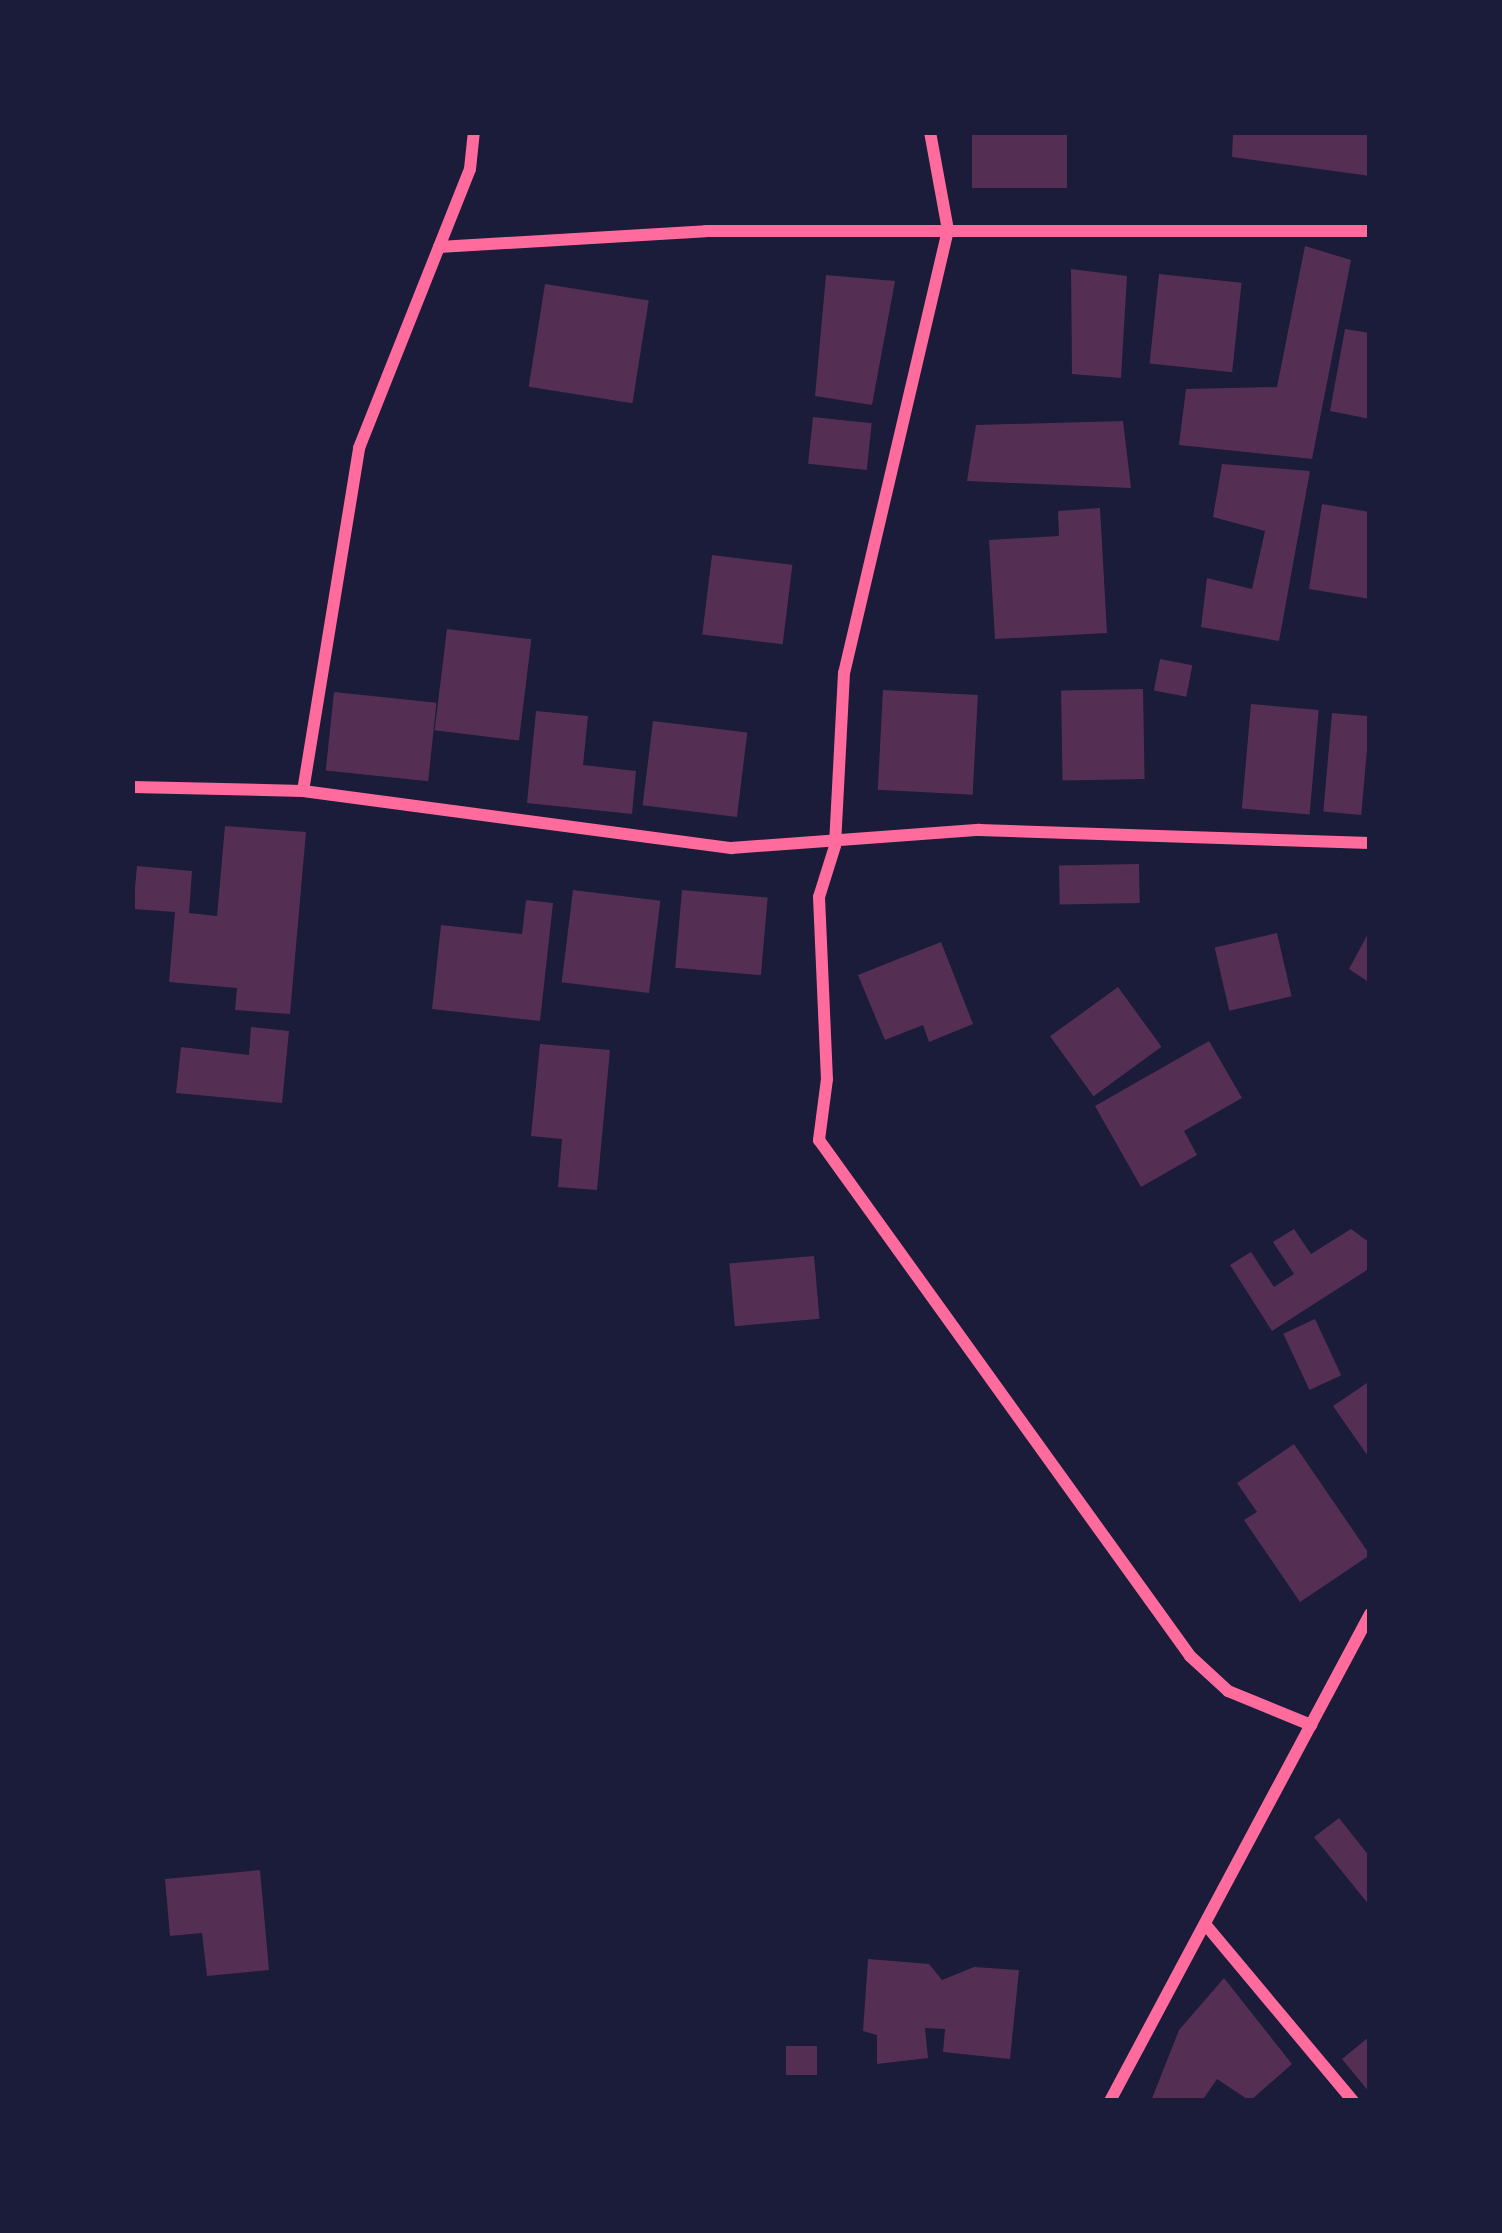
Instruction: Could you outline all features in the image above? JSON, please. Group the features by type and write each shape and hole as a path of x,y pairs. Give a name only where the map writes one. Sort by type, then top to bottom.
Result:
{"street":[{"path":"303,791 359,448 439,247 474,132"},
{"path":"930,132 948,230 851,628 836,846 819,897 819,1140 835,1175 1190,1656 1228,1691 1311,1725"},
{"path":"439,247 948,230 1370,231"},
{"path":"132,787 303,791 731,848 836,846 979,830 1370,843"},
{"path":"1110,2101 1370,1614"},
{"path":"1205,1924 1353,2101"}],"building":[{"path":"972,132 1067,132 1067,188 972,188"},
{"path":"1233,132 1370,132 1370,176 1232,157"},
{"path":"1305,246 1351,260 1312,459 1179,445 1186,389 1277,387"},
{"path":"1071,269 1127,276 1121,378 1072,374"},
{"path":"1159,274 1242,283 1232,372 1150,364"},
{"path":"826,275 895,281 872,405 815,396"},
{"path":"545,284 649,300 632,403 529,387"},
{"path":"1345,329 1370,333 1370,419 1330,411"},
{"path":"813,417 872,423 867,470 808,464"},
{"path":"1123,421 1131,488 967,481 976,425"},
{"path":"1222,464 1310,471 1279,641 1201,627 1207,578 1252,589 1265,531 1213,517"},
{"path":"1322,504 1370,512 1370,599 1309,589"},
{"path":"1100,508 1107,633 995,639 989,540 1059,536 1058,511"},
{"path":"712,555 792,565 783,644 702,634"},
{"path":"447,629 531,639 519,741 435,730"},
{"path":"1160,659 1192,665 1186,697 1154,690"},
{"path":"1143,689 1145,779 1063,780 1061,690"},
{"path":"883,690 978,695 973,795 878,790"},
{"path":"334,692 436,703 428,781 326,771"},
{"path":"1251,704 1319,710 1310,815 1242,809"},
{"path":"536,711 588,716 583,765 636,771 632,814 527,803"},
{"path":"1332,713 1370,716 1361,815 1323,812"},
{"path":"653,721 747,733 737,817 643,805"},
{"path":"225,826 306,832 290,1014 235,1010 237,988 169,982 175,912 133,909 137,866 192,871 189,913 217,916"},
{"path":"1139,864 1140,903 1060,904 1059,865"},
{"path":"573,890 660,901 649,993 562,982"},
{"path":"682,890 768,897 761,975 675,968"},
{"path":"526,900 553,903 540,1021 432,1009 441,925 522,934"},
{"path":"1370,930 1370,983 1349,969"},
{"path":"1277,933 1292,996 1229,1011 1215,947"},
{"path":"941,942 973,1024 929,1042 923,1025 885,1040 858,975"},
{"path":"1118,987 1161,1047 1094,1096 1050,1036"},
{"path":"251,1027 289,1031 282,1103 176,1093 181,1047 249,1055"},
{"path":"1209,1041 1242,1098 1184,1131 1197,1155 1141,1187 1095,1106"},
{"path":"540,1044 610,1050 597,1190 558,1187 562,1139 531,1136"},
{"path":"1294,1229 1311,1254 1351,1229 1370,1243 1370,1268 1272,1331 1230,1265 1251,1252 1274,1287 1294,1274 1273,1242"},
{"path":"814,1256 819,1319 735,1326 729,1263"},
{"path":"1315,1319 1341,1375 1309,1390 1283,1334"},
{"path":"1370,1381 1370,1459 1333,1406"},
{"path":"1294,1444 1370,1555 1300,1602 1244,1520 1257,1512 1237,1483"},
{"path":"1339,1818 1370,1857 1370,1906 1314,1837"},
{"path":"260,1870 269,1970 207,1976 202,1933 170,1936 165,1879"},
{"path":"868,1959 929,1964 942,1980 974,1967 1019,1970 1010,2059 943,2052 945,2029 925,2028 928,2058 877,2064 877,2035 863,2031"},
{"path":"1224,1978 1292,2064 1250,2101 1217,2079 1202,2101 1151,2101 1179,2030"},
{"path":"1370,2036 1370,2093 1342,2059"},
{"path":"786,2046 817,2046 817,2075 786,2075"}]}
